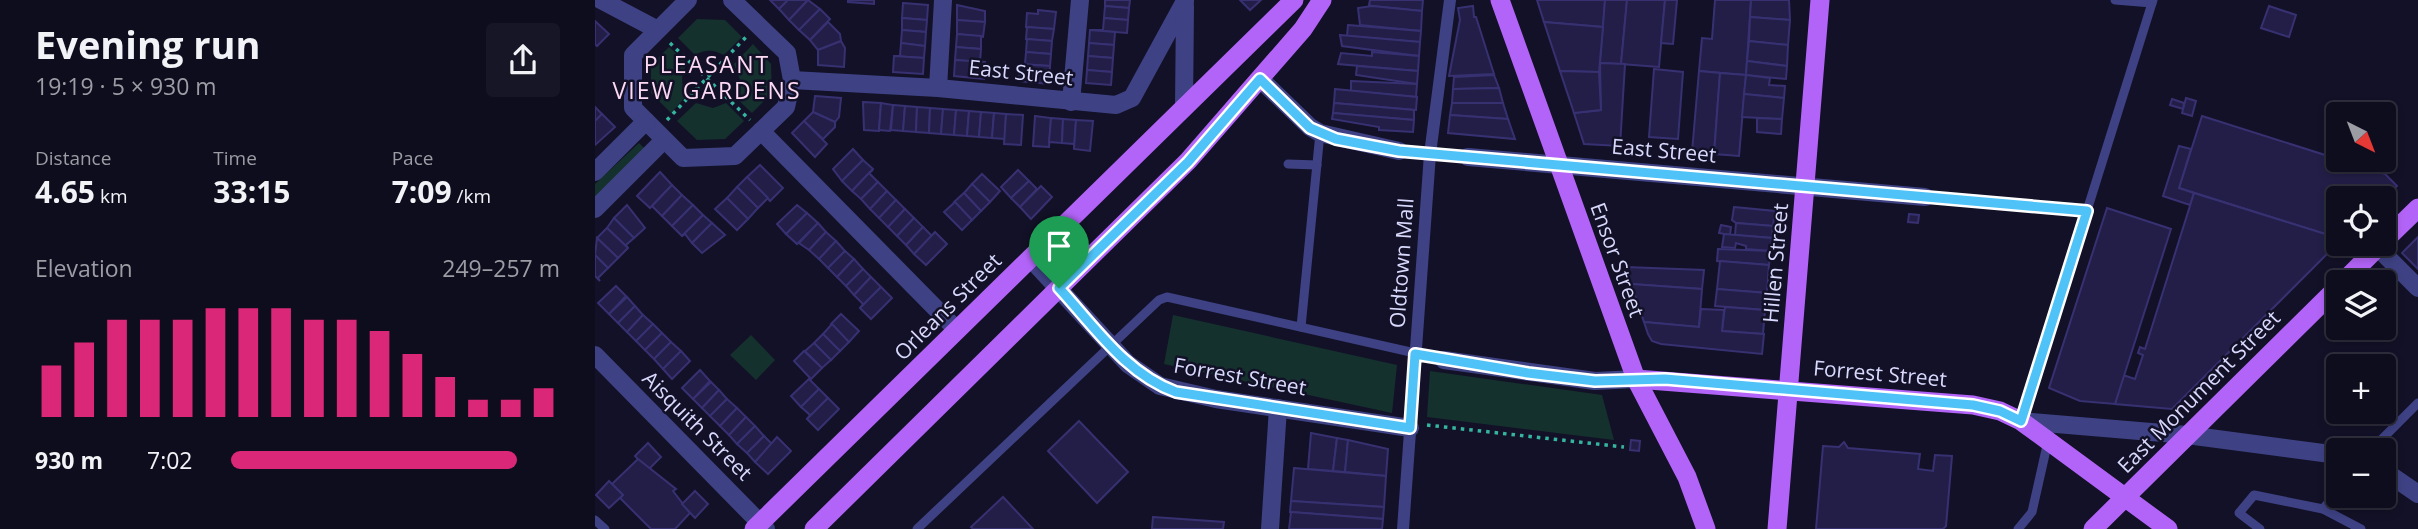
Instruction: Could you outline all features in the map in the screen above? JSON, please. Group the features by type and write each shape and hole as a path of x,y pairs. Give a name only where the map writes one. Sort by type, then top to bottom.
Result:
{"main road":[{"name":"Orleans Street","path":"760,527 1294,0"},
{"path":"814,529 1188,162 1303,29 1322,0"},
{"name":"Ensor Street","path":"1500,0 1636,379 1687,477 1706,529"},
{"name":"Hillen Street","path":"1777,529 1820,0"},
{"path":"2396,229 2418,208"},
{"path":"2355,270 2369,256"},
{"name":"East Monument Street","path":"2093,529 2326,299"},
{"name":"Forrest Street","path":"1636,379 1788,388 1973,405 2000,411 2021,421"},
{"path":"2021,421 2168,529"}],"street":[{"path":"601,0 656,29"},
{"path":"688,0 656,29 633,55 633,108 683,158 735,156 786,107 792,80 787,53 732,0"},
{"path":"938,88 943,0"},
{"path":"1070,102 1080,0"},
{"path":"1184,107 1185,0"},
{"name":"East Street","path":"792,80 938,88 1116,105 1132,99 1185,0"},
{"name":"Oldtown Mall","path":"1403,529 1430,154 1450,0"},
{"name":"East Street","path":"1260,79 1310,128 1320,133 1399,151 1925,197"},
{"path":"595,172 655,131"},
{"path":"595,209 655,131"},
{"path":"761,131 957,330"},
{"path":"2391,256 2418,288"},
{"name":"Forrest Street","path":"1030,258 1128,364 1160,386 1176,392 1278,408 1410,425"},
{"name":"Forrest Street","path":"1415,354 1595,381 1636,379"},
{"name":"Aisquith Street","path":"595,355 760,527"},
{"path":"1269,529 1278,408"},
{"name":"Forrest Street","path":"2021,421 2187,435 2326,453"},
{"path":"2396,479 2418,494"}],"lane":[{"path":"2021,421 2153,1 2115,0"},
{"path":"1301,327 1320,133"},
{"path":"1288,164 1317,165"},
{"name":"East Street","path":"1925,197 2087,211"},
{"path":"917,529 1110,344 1159,300 1167,297 1415,354"},
{"path":"2383,438 2418,403"},
{"path":"2018,529 2032,512 2048,440"},
{"path":"2260,529 2239,513 2254,495 2323,509 2361,529"},
{"path":"2323,509 2326,505"},
{"path":"595,520 605,529"}],"path":[{"path":"655,131 758,25"},
{"path":"656,29 761,131"},
{"path":"1410,425 1624,447"}],"green space":[{"path":"697,19 725,20 742,37 724,55 709,51 695,55 678,38"},
{"path":"753,44 771,64 772,93 752,113 734,96 740,80 734,64"},
{"path":"669,47 687,63 682,79 687,95 671,113 651,93 651,65"},
{"path":"696,103 713,108 726,103 744,121 725,139 697,140 677,121"},
{"path":"639,143 645,149 595,204 595,184"},
{"path":"1173,315 1397,365 1392,413 1164,364"},
{"path":"751,335 775,360 756,380 730,355"},
{"path":"1430,371 1602,395 1614,440 1427,417"}],"building":[{"path":"770,0 788,0 779,9"},
{"path":"788,0 808,0 789,20 779,9"},
{"path":"808,0 820,9 799,30 789,20"},
{"path":"874,0 874,4 848,2"},
{"path":"1105,0 1130,0 1129,8 1105,6"},
{"path":"1240,0 1261,0 1250,10"},
{"path":"1370,0 1423,0 1422,11 1372,6 1369,5"},
{"path":"1537,0 1605,0 1603,27 1544,22"},
{"path":"1605,0 1627,0 1621,64 1600,63"},
{"path":"1627,0 1665,0 1659,67 1621,64"},
{"path":"1665,0 1677,0 1673,44 1661,43"},
{"path":"1715,0 1751,0 1746,75 1699,71 1702,38 1712,39"},
{"path":"1751,0 1789,0 1790,20 1750,17"},
{"path":"903,3 928,5 927,20 902,18"},
{"path":"957,5 985,11 985,22 957,20"},
{"path":"1105,6 1129,8 1128,20 1104,18"},
{"path":"1372,6 1422,11 1421,31 1360,25 1358,8"},
{"path":"1473,6 1474,17 1494,74 1449,76 1460,20 1458,8"},
{"path":"2269,6 2296,15 2289,37 2261,28"},
{"path":"820,9 830,19 810,40 799,30"},
{"path":"1038,10 1056,12 1054,29 1026,27 1027,13 1038,14"},
{"path":"1750,17 1790,20 1788,45 1749,41"},
{"path":"902,18 927,20 926,32 902,30"},
{"path":"1104,18 1128,20 1127,33 1090,30 1103,30"},
{"path":"957,20 985,22 983,37 957,34"},
{"path":"595,21 609,34 597,46 595,44"},
{"path":"828,22 840,34 841,41 818,50 810,40"},
{"path":"1544,22 1603,27 1599,72 1560,71"},
{"path":"1348,25 1421,31 1420,42 1347,36"},
{"path":"1027,27 1054,29 1052,41 1026,39"},
{"path":"902,30 926,32 925,46 901,43"},
{"path":"1090,30 1115,32 1114,45 1089,43"},
{"path":"957,34 981,36 981,49 956,47"},
{"path":"1340,35 1420,42 1419,56 1342,46"},
{"path":"1027,39 1052,41 1051,54 1026,52"},
{"path":"841,41 845,48 844,67 818,65 818,50"},
{"path":"1749,41 1788,45 1787,66 1747,61"},
{"path":"901,43 925,46 924,58 894,56 900,56"},
{"path":"1089,43 1114,45 1113,58 1088,56"},
{"path":"956,47 981,49 980,62 955,60"},
{"path":"1026,52 1051,54 1050,66 1020,64 1025,64"},
{"path":"1372,52 1419,56 1418,71 1338,64 1341,53 1372,56"},
{"path":"894,56 924,58 923,74 893,72"},
{"path":"1088,56 1113,58 1112,72 1087,70"},
{"path":"955,60 985,62 984,79 954,76"},
{"path":"1747,61 1787,66 1786,79 1746,75"},
{"path":"1600,63 1625,64 1620,146 1584,144 1574,113 1601,110"},
{"path":"1020,64 1050,66 1049,84 1019,81"},
{"path":"1357,66 1418,71 1417,84 1356,75"},
{"path":"1654,69 1683,72 1678,139 1649,137"},
{"path":"1087,70 1112,72 1111,85 1086,83"},
{"path":"1560,71 1599,72 1601,110 1574,113"},
{"path":"1699,71 1720,73 1714,154 1692,152"},
{"path":"1720,73 1746,75 1739,156 1714,154"},
{"path":"1494,75 1499,88 1453,89 1454,77"},
{"path":"1746,75 1770,78 1769,85 1785,86 1784,98 1744,94"},
{"path":"1351,81 1417,84 1416,97 1351,91"},
{"path":"1499,88 1503,103 1452,103 1453,89"},
{"path":"1335,89 1417,97 1416,110 1334,103"},
{"path":"1744,94 1784,98 1782,119 1742,117"},
{"path":"815,96 841,98 839,117 835,122 813,112"},
{"path":"2186,98 2196,101 2192,116 2182,113"},
{"path":"2172,99 2184,103 2183,109 2170,105"},
{"path":"863,102 881,103 879,131 864,130"},
{"path":"881,103 893,105 890,131 879,130"},
{"path":"1334,103 1414,110 1414,120 1333,113"},
{"path":"1452,103 1503,103 1508,119 1450,115"},
{"path":"893,105 905,106 903,131 891,130"},
{"path":"905,106 917,107 916,132 903,131"},
{"path":"595,107 602,114 595,121"},
{"path":"917,107 930,108 929,133 916,132"},
{"path":"930,108 943,109 941,134 929,133"},
{"path":"943,109 956,110 954,135 941,134"},
{"path":"956,110 969,111 967,136 954,135"},
{"path":"969,111 981,112 979,137 967,136"},
{"path":"813,112 835,122 835,127 823,139 804,121"},
{"path":"981,112 994,113 992,138 979,137"},
{"path":"994,113 1006,114 1005,139 992,138"},
{"path":"1333,113 1414,120 1413,132 1379,130 1379,127 1332,119"},
{"path":"602,114 615,127 595,145 595,121"},
{"path":"1006,114 1023,115 1021,145 1004,144"},
{"path":"1450,115 1508,119 1515,139 1448,133"},
{"path":"1035,116 1051,118 1049,147 1033,146"},
{"path":"2202,116 2326,155 2326,172 2379,172 2385,174 2397,186 2326,186 2326,234 2179,188"},
{"path":"1051,118 1063,119 1062,143 1049,142"},
{"path":"1757,118 1782,119 1781,134 1757,132"},
{"path":"1063,119 1076,120 1074,149 1074,144 1062,143"},
{"path":"1076,120 1093,121 1090,151 1074,149"},
{"path":"804,121 827,144 815,157 792,133"},
{"path":"2179,146 2191,149 2179,188 2194,193 2190,205 2163,196"},
{"path":"853,149 863,160 842,181 833,169"},
{"path":"863,160 873,169 852,191 842,181"},
{"path":"760,165 783,188 770,201 747,177"},
{"path":"1018,170 1029,181 1011,198 1001,187"},
{"path":"660,172 672,185 650,208 637,196"},
{"path":"869,173 878,182 861,199 852,191"},
{"path":"982,174 1000,191 990,202 972,184"},
{"path":"747,177 768,198 758,208 737,187"},
{"path":"1029,181 1037,189 1020,207 1011,198"},
{"path":"878,182 887,191 870,209 861,199"},
{"path":"972,184 990,202 981,211 964,193"},
{"path":"672,185 682,195 662,216 652,206"},
{"path":"1041,186 1052,197 1031,219 1020,207"},
{"path":"737,187 758,208 748,219 727,198"},
{"path":"887,191 896,200 879,218 870,209"},
{"path":"964,193 981,211 972,220 954,202"},
{"path":"2194,193 2326,234 2326,255 2172,409 2115,404 2123,375 2135,379 2143,355 2138,353 2140,347 2145,349"},
{"path":"682,195 693,205 672,226 662,216"},
{"path":"727,198 748,219 737,230 715,209"},
{"path":"896,200 905,209 888,227 879,218"},
{"path":"955,202 972,220 962,230 944,212"},
{"path":"627,205 645,228 634,238 614,218"},
{"path":"693,205 703,215 682,236 672,226"},
{"path":"797,205 807,213 786,234 777,224"},
{"path":"1734,207 1775,211 1773,226 1736,223 1732,220"},
{"path":"2107,208 2171,229 2115,404 2080,401 2049,388"},
{"path":"905,209 914,218 897,236 888,227"},
{"path":"807,213 818,223 797,244 786,234"},
{"path":"1909,214 1919,215 1918,223 1908,222"},
{"path":"703,215 712,223 692,243 685,234 682,236"},
{"path":"614,218 634,238 626,245 628,248 607,228"},
{"path":"914,218 923,227 906,245 897,236"},
{"path":"712,223 725,235 702,253 692,243"},
{"path":"818,223 826,232 809,250 799,243"},
{"path":"1736,223 1773,226 1772,238 1735,235"},
{"path":"1721,225 1731,227 1730,235 1719,233"},
{"path":"923,227 932,236 914,254 906,245"},
{"path":"607,228 628,248 618,258 597,238"},
{"path":"826,232 836,241 819,259 809,250"},
{"path":"935,232 947,244 926,265 914,254"},
{"path":"1724,234 1772,238 1771,251 1746,249 1746,246 1736,243 1735,248 1722,247"},
{"path":"2418,237 2418,269 2402,253"},
{"path":"597,238 618,258 608,268 595,255"},
{"path":"836,241 845,251 828,268 819,259"},
{"path":"1718,249 1771,251 1769,265 1717,261"},
{"path":"845,251 854,259 837,277 828,268"},
{"path":"595,255 608,268 598,278 600,281 595,276"},
{"path":"854,259 863,269 846,286 837,277"},
{"path":"1720,261 1769,265 1767,293 1717,289"},
{"path":"1625,267 1704,270 1702,289 1631,284"},
{"path":"863,269 871,277 854,295 846,286"},
{"path":"871,277 881,287 860,308 863,304 854,295"},
{"path":"1631,284 1702,289 1699,327 1644,322"},
{"path":"616,286 626,296 609,314 598,303"},
{"path":"881,287 892,298 871,319 860,308"},
{"path":"1717,289 1767,293 1765,310 1715,306"},
{"path":"627,297 635,306 618,323 609,314"},
{"path":"635,306 643,315 627,332 618,323"},
{"path":"1725,307 1765,310 1763,334 1722,331"},
{"path":"1701,309 1724,310 1722,331 1764,334 1762,354 1661,344 1652,341 1648,334 1644,322 1699,327"},
{"path":"841,314 859,331 849,342 831,324"},
{"path":"643,315 653,324 636,341 627,332"},
{"path":"653,324 662,333 645,350 636,341"},
{"path":"832,324 849,342 840,351 823,334"},
{"path":"662,333 671,342 654,359 645,350"},
{"path":"823,334 840,351 831,360 814,343"},
{"path":"671,342 681,351 663,369 654,359"},
{"path":"814,343 831,360 822,368 805,351"},
{"path":"681,351 690,361 672,379 663,369"},
{"path":"804,351 822,368 811,379 794,361"},
{"path":"700,370 710,381 693,399 682,388"},
{"path":"809,379 819,389 801,407 791,396"},
{"path":"711,382 719,390 702,408 693,399"},
{"path":"819,389 828,398 807,419 810,415 801,407"},
{"path":"719,390 727,399 710,416 702,408"},
{"path":"828,398 839,409 818,430 807,419"},
{"path":"727,399 737,408 720,426 710,416"},
{"path":"737,408 746,417 729,435 720,426"},
{"path":"746,417 755,426 737,444 729,435"},
{"path":"1079,421 1128,472 1097,503 1048,451"},
{"path":"755,426 764,436 747,453 737,444"},
{"path":"1311,433 1337,438 1333,471 1308,469"},
{"path":"764,436 772,444 755,462 747,453"},
{"path":"777,437 791,451 768,474 755,462"},
{"path":"1337,438 1348,440 1345,472 1333,471"},
{"path":"1348,440 1388,449 1386,476 1345,472"},
{"path":"1631,440 1640,441 1639,451 1630,450"},
{"path":"1844,442 1848,448 1920,454 1918,469 1933,471 1935,455 1952,456 1946,526 1943,529 1816,529 1823,446 1839,447"},
{"path":"648,443 661,457 648,470 635,456"},
{"path":"638,459 676,489 673,491 690,513 675,529 651,529 620,498 623,495 612,484"},
{"path":"1294,468 1386,476 1384,507 1291,501"},
{"path":"609,481 623,495 609,508 596,495"},
{"path":"695,491 708,504 695,518 682,504"},
{"path":"1003,497 1033,529 971,527"},
{"path":"1291,501 1384,507 1383,519 1290,512"},
{"path":"1291,512 1383,519 1382,529 1289,529"},
{"path":"1153,517 1224,522 1223,529 1152,529"}],"district":[{"name":"PLEASANT VIEW GARDENS","path":"707,78"}],"route":[{"path":"1260,79 1310,128 1336,139 1399,151 2087,211 2021,421 2000,411 1973,405 1665,379 1595,381 1415,354 1410,428 1216,399 1176,392 1160,386 1128,364 1059,288 1188,162 1260,79"}]}
